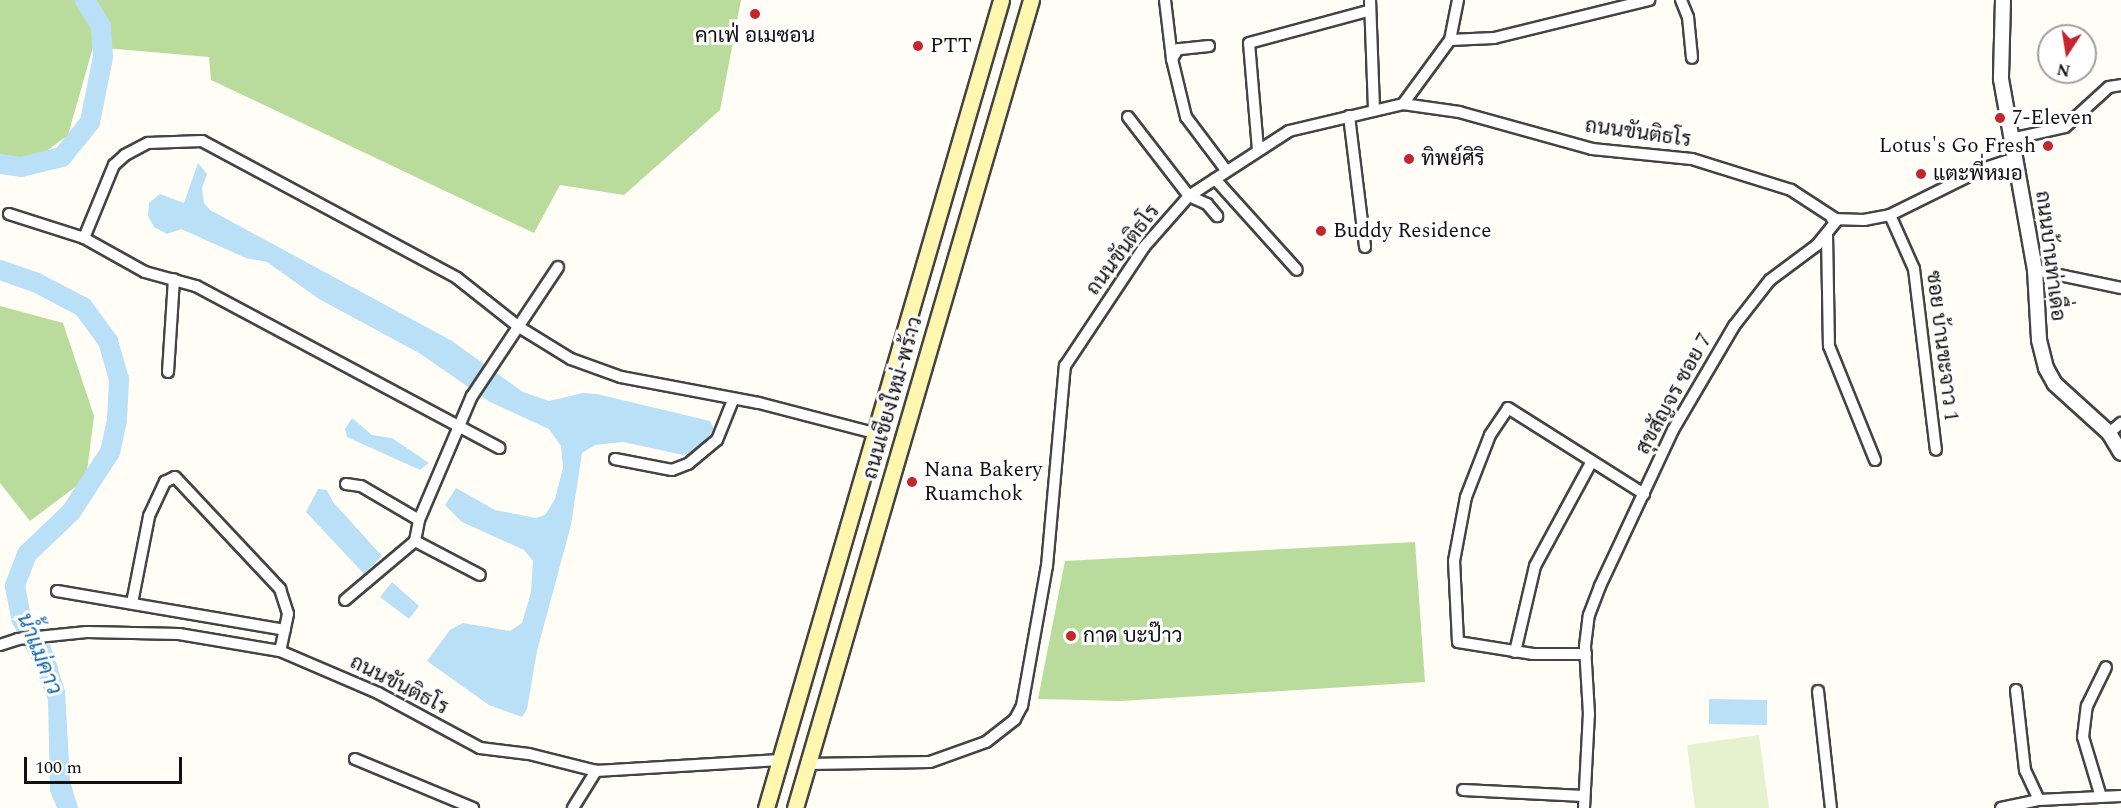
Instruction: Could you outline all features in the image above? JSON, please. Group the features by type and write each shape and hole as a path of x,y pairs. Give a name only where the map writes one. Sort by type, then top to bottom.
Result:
{"main road":[{"name":"ถนนเชียงใหม่-พร้าว","path":"766,808 1000,0"},
{"name":"ถนนเชียงใหม่-พร้าว","path":"795,808 1031,0"},
{"path":"780,760 808,764"}],"street":[{"path":"1165,0 1172,59 1186,117 1226,170"},
{"path":"1403,104 1450,40 1458,0"},
{"path":"1450,40 1494,38 1649,0"},
{"path":"1681,0 1688,17 1692,58"},
{"name":"ถนนบ้านท่าเดื่อ","path":"2003,0 2001,79 2035,270 2039,340 2046,368 2055,384 2109,433 2121,453"},
{"path":"1258,150 1249,43 1369,5 1374,110"},
{"path":"1172,59 1178,49 1209,46"},
{"path":"2011,139 2065,127 2109,87 2121,85"},
{"name":"ถนนขันติธโร","path":"808,764 930,762 986,742 1015,719 1022,706 1047,566 1065,366 1144,247 1189,196 1289,131 1403,104 1506,122 1592,149 1692,159 1800,195 1838,220"},
{"path":"1349,116 1365,247"},
{"path":"1128,117 1189,196 1207,204 1217,216"},
{"path":"84,238 114,165 125,155 148,142 202,141 457,278 519,327 571,359 621,377 733,400 874,434"},
{"path":"1838,220 1890,215 2015,158"},
{"path":"1215,179 1298,270"},
{"path":"9,214 84,238 145,272 174,279 337,359 499,448"},
{"name":"ซอย บ้านขะจาว 1","path":"1890,215 1914,269 1936,450"},
{"name":"สุขสัญจร ซอย 7","path":"1584,802 1589,714 1586,654 1589,615 1596,595 1673,430 1734,326 1770,280 1827,234 1838,220"},
{"path":"1827,234 1829,346 1875,460"},
{"path":"345,600 415,541 419,520 438,483 456,426 492,363 519,327 558,267"},
{"path":"2035,270 2121,288"},
{"path":"168,372 174,279"},
{"path":"615,459 672,470 688,464 717,440 733,400"},
{"path":"1586,654 1515,652 1458,642 1454,561 1466,497 1490,435 1508,408 1644,494"},
{"path":"2109,433 2121,423"},
{"path":"1515,652 1535,566 1592,461"},
{"path":"132,603 149,516 165,482 175,477 280,589 288,614 280,651"},
{"path":"346,484 361,486 419,520"},
{"path":"415,541 480,575"},
{"path":"57,591 285,630"},
{"name":"ถนนขันติธโร","path":"0,645 18,639 49,636 180,634 280,651 378,693 480,748 529,754 596,771 780,760"},
{"path":"2101,797 2083,737 2087,706 2106,667"},
{"path":"2016,690 2025,770 2038,800"},
{"path":"1818,691 1831,808"},
{"path":"355,759 473,808"},
{"path":"573,808 596,771"},
{"path":"1463,790 1584,802"},
{"path":"2001,808 2038,800 2121,795"}],"green space":[{"path":"0,0 741,0 720,110 624,195 560,185 534,233 211,80 209,57 93,47 68,135 36,159 0,158"},
{"path":"0,306 63,323 94,416 86,479 30,521 0,483"},
{"path":"1415,542 1425,682 1121,701 1038,699 1065,561"},
{"path":"1759,735 1769,808 1695,808 1687,745"}],"water":[{"path":"198,163 207,174 202,188 204,203 210,210 452,341 523,392 549,401 583,393 597,394 710,421 714,429 697,451 683,455 623,442 595,445 582,453 571,525 537,651 527,709 522,717 489,705 427,661 450,630 463,623 510,631 522,623 531,592 533,561 524,550 462,522 445,505 456,488 495,510 536,518 545,515 555,499 563,468 561,446 549,429 490,402 419,353 319,299 267,262 246,258 181,229 167,234 154,227 148,216 149,203 160,194 184,203"},
{"path":"352,418 372,435 392,438 429,463 420,470 347,437 345,429"},
{"path":"318,489 327,490 333,502 382,556 364,574 306,512"},
{"path":"392,582 419,606 409,619 380,597"},
{"path":"50,644 65,691 70,781 78,808 57,808 50,791 48,700 28,649"},
{"path":"1709,699 1767,700 1767,725 1709,724"}],"waterway":[{"name":"น้ำแม่คาว","path":"0,164 21,167 62,157 90,122 103,57 101,26 85,0"},
{"name":"น้ำแม่คาว","path":"0,270 37,283 83,307 108,341 119,379 117,420 110,452 71,512 27,554 15,586 21,618 48,669"}],"place":[{"name":"คาเฟ่ อเมซอน","path":"755,14"},
{"name":"PTT","path":"918,46"},
{"name":"7-Eleven","path":"2000,118"},
{"name":"Lotus's Go Fresh","path":"2048,146"},
{"name":"ทิพย์ศิริ","path":"1409,159"},
{"name":"แตะพี่หมอ","path":"1921,174"},
{"name":"Buddy Residence","path":"1321,231"},
{"name":"Nana Bakery Ruamchok","path":"912,482"},
{"name":"กาด บะป๊าว","path":"1071,636"}]}
